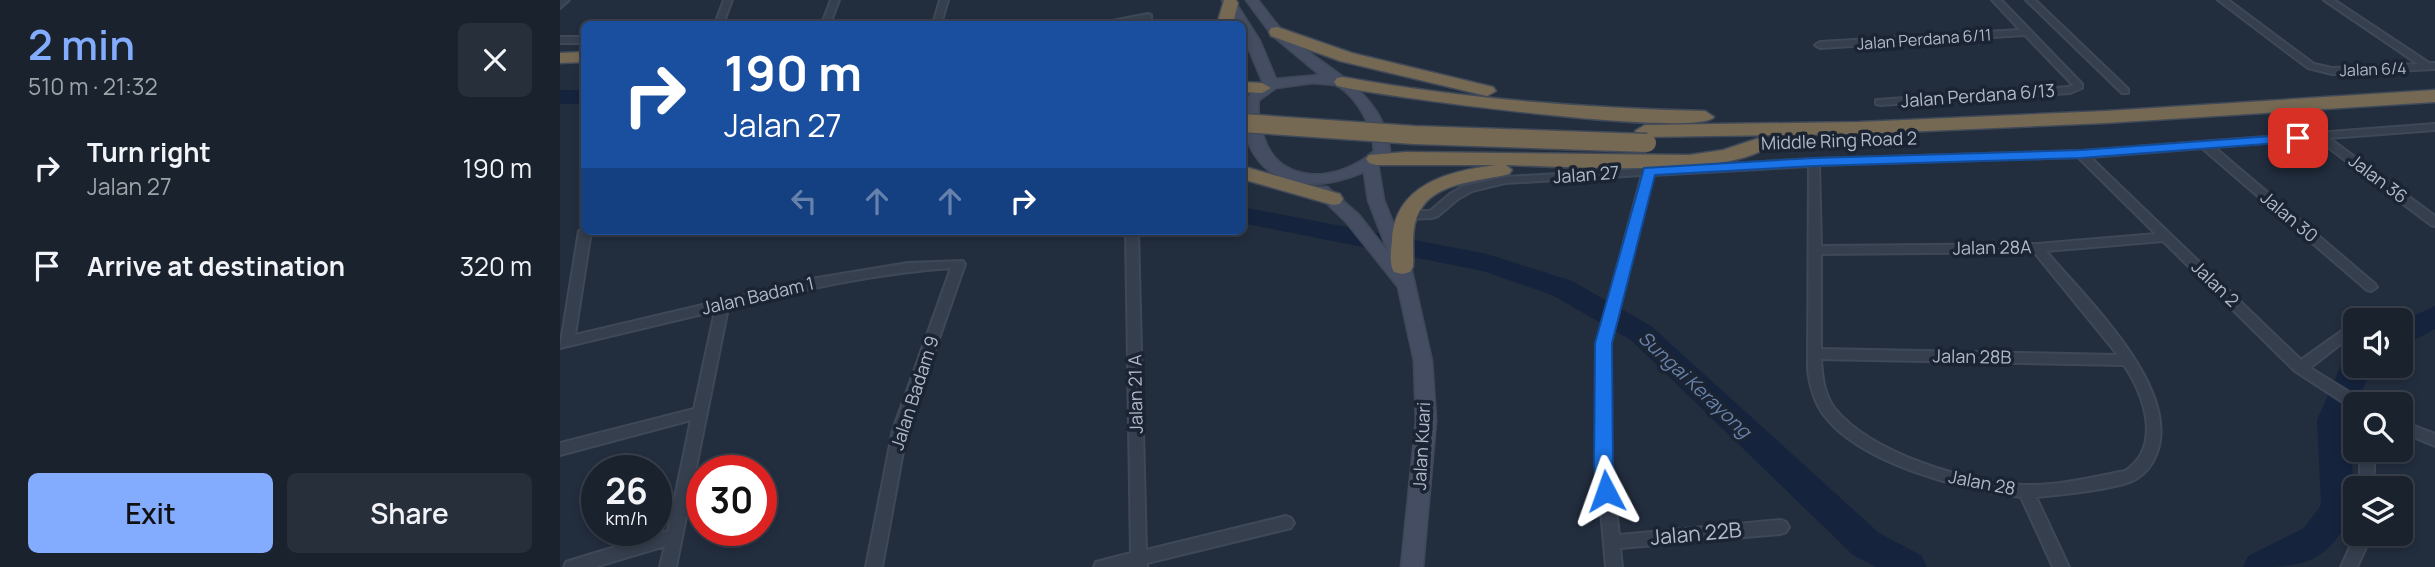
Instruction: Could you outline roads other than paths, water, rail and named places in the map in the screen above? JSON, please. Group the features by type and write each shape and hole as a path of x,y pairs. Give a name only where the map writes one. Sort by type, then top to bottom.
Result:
{"highway":[{"path":"1226,21 1229,2"},
{"path":"1276,32 1346,57 1586,111"},
{"path":"560,47 581,47"},
{"path":"560,58 581,57"},
{"path":"560,67 581,67"},
{"path":"1339,81 1452,100 1586,111 1767,118 1859,128"},
{"path":"1246,87 1266,87"},
{"name":"Middle Ring Road 2","path":"1246,123 1414,135 1646,137 2106,117 2435,96"},
{"name":"Middle Ring Road 2","path":"1246,111 1412,124 1759,144 2164,125 2435,108"},
{"path":"1374,161 1415,157 1528,161 1714,159 1746,151 1759,144"},
{"path":"1246,157 1270,164"},
{"path":"1403,276 1399,226 1418,199 1433,188 1456,179 1506,169 1528,161"},
{"path":"1246,173 1333,199"}],"street":[{"path":"560,5 565,0"},
{"path":"720,21 729,0"},
{"path":"827,21 835,0"},
{"path":"938,21 944,0"},
{"path":"1252,0 1276,32 1339,81 1359,99 1379,134 1382,152 1374,161 1342,176 1325,179 1305,177 1280,170 1270,164 1259,147 1248,116 1250,102 1266,87 1294,80 1339,81"},
{"path":"1996,0 2029,32"},
{"path":"2029,0 2125,91"},
{"name":"Jalan 6/4","path":"2222,0 2311,66 2332,71 2431,66"},
{"path":"2328,0 2431,66"},
{"path":"1229,2 1242,21"},
{"path":"1127,21 1148,17"},
{"path":"1246,27 1264,58 1266,87"},
{"name":"Jalan Perdana 6/11","path":"1820,46 2029,32"},
{"name":"Jalan Perdana 6/13","path":"1880,102 2077,88 2078,83 2029,32"},
{"path":"560,40 581,40"},
{"name":"Jalan 27","path":"1399,226 1435,215 1455,195 1484,184 1814,162 2081,154 2435,127"},
{"name":"Jalan 36","path":"2321,136 2435,222"},
{"name":"Jalan 30","path":"2206,146 2371,287"},
{"name":"Jalan 2","path":"2081,154 2300,368 2343,395"},
{"path":"1374,161 1376,200 1399,226"},
{"name":"Jalan 28","path":"1814,162 1815,354 1818,391 1837,422 1916,468 1998,488 2026,491 2129,476 2140,471 2147,463 2153,449 2151,414 2144,386 2128,360 2037,248"},
{"path":"1614,567 1604,466 1604,343 1649,171"},
{"name":"Jalan Kuari","path":"1305,177 1353,219 1376,251 1403,276 1423,360 1426,421 1412,567"},
{"path":"1376,200 1399,226"},
{"path":"564,342 584,235"},
{"name":"Jalan 21 A","path":"1132,235 1139,562"},
{"name":"Jalan 28A","path":"1816,250 2037,248 2166,237"},
{"name":"Jalan Badam 1","path":"564,342 817,282 908,267 959,264"},
{"name":"Jalan Badam 9","path":"874,567 900,429 959,264"},
{"path":"668,567 722,305"},
{"path":"2300,368 2343,335"},
{"name":"Jalan 28B","path":"1815,354 2128,360"},
{"path":"560,449 701,412"},
{"path":"2413,431 2435,440"},
{"path":"2026,491 2059,562"},
{"path":"1102,567 1139,562 1286,523"},
{"name":"Jalan 22B","path":"1611,542 1781,527"},
{"path":"572,567 674,536"},
{"path":"2349,567 2359,546"}],"waterway":[{"name":"Sungai Kerayong","path":"560,97 581,97"},
{"name":"Sungai Kerayong","path":"1246,216 1487,263 1562,288 1641,333 1866,544 1909,567"},
{"name":"Sungai Kerayong","path":"2413,329 2435,316"},
{"name":"Sungai Kerayong","path":"2261,567 2317,539 2338,508 2333,420 2350,378"}]}
